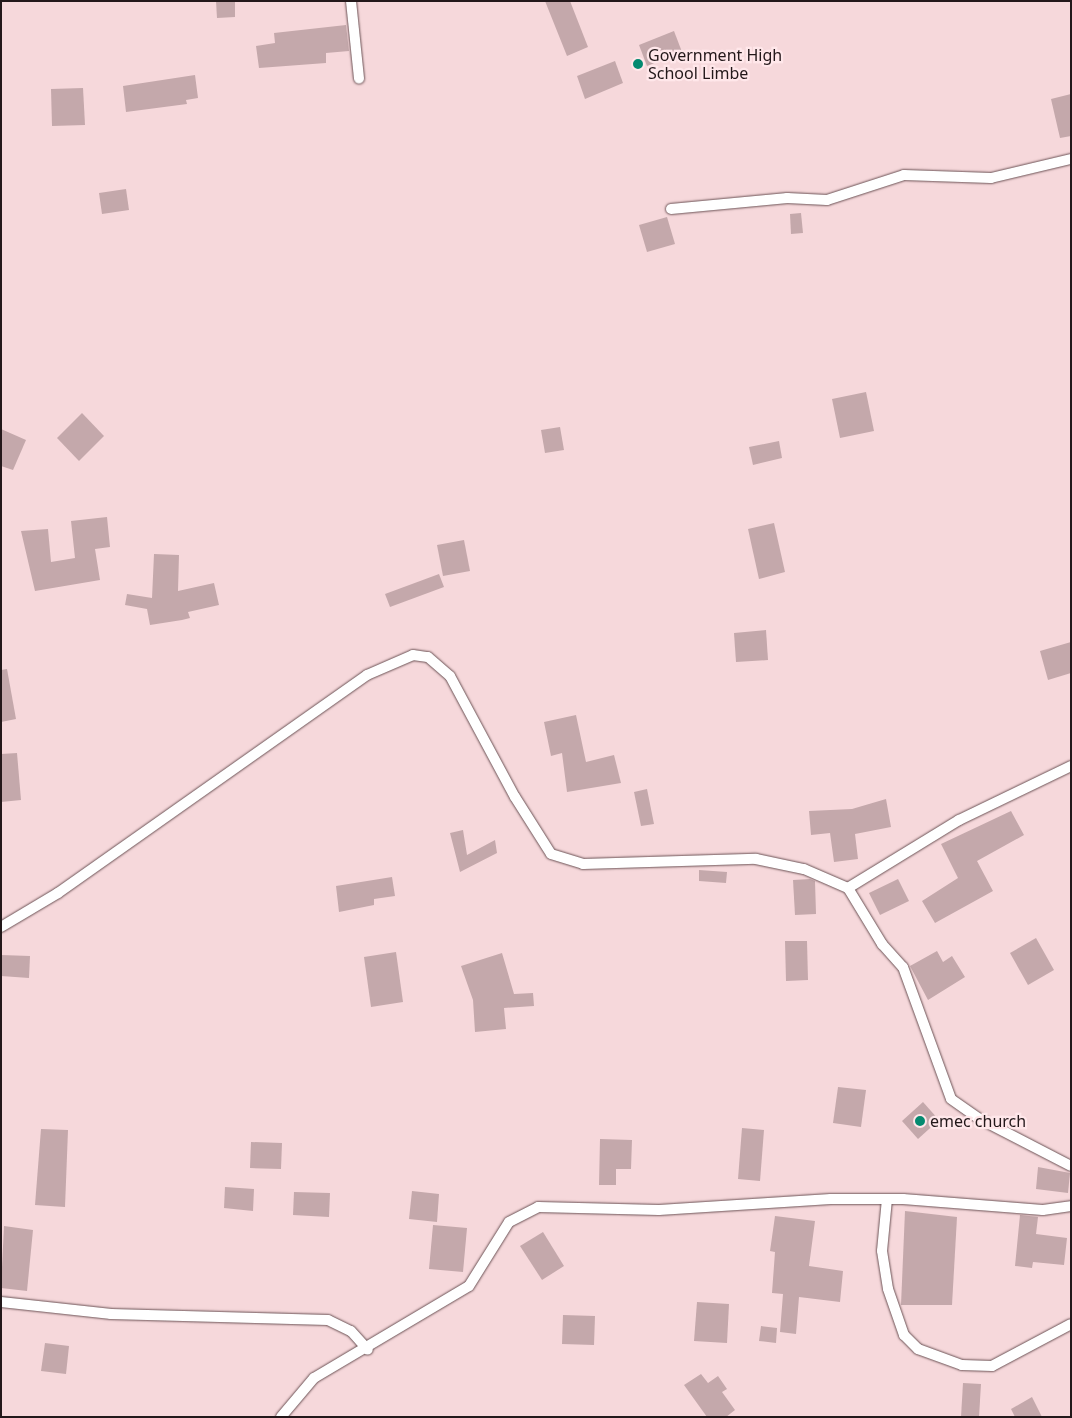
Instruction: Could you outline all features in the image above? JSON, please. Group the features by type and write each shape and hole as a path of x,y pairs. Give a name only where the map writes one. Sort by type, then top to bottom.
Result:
{"street":[{"path":"351,1 358,79"},
{"path":"671,209 787,198 827,200 904,175 991,178 1071,159"},
{"path":"1,926 58,892 367,675 413,655 438,662 450,676 515,797 552,854 583,864 756,859 804,869 848,888 882,944 903,967 951,1099 980,1119 1071,1166"},
{"path":"848,888 959,820 1071,766"},
{"path":"887,1199 882,1251 888,1289 904,1334 918,1349 962,1365 992,1366 1071,1324"},
{"path":"281,1417 314,1378 368,1350 469,1286 509,1222 538,1207 659,1210 887,1199 1044,1210 1071,1206"},
{"path":"1,1302 112,1314 328,1320 351,1331 368,1350"}],"building":[{"path":"216,1 235,1 235,17 217,18"},
{"path":"545,1 570,1 588,47 567,56"},
{"path":"346,25 349,51 326,53 326,63 259,68 256,46 275,43 274,33"},
{"path":"674,31 682,52 647,66 639,45"},
{"path":"615,61 623,83 585,99 577,76"},
{"path":"195,75 198,98 186,100 187,104 126,112 123,86"},
{"path":"83,88 85,125 52,126 51,89"},
{"path":"1071,94 1071,136 1060,138 1051,99"},
{"path":"126,189 129,210 102,214 99,193"},
{"path":"801,213 803,233 791,234 790,214"},
{"path":"667,217 675,244 647,252 639,225"},
{"path":"866,392 874,431 840,438 832,399"},
{"path":"82,413 104,436 79,461 57,438"},
{"path":"560,427 564,450 545,453 541,430"},
{"path":"1,429 26,440 13,470 1,466"},
{"path":"779,441 782,458 753,465 749,447"},
{"path":"107,517 110,547 95,549 100,580 35,591 21,531 48,529 51,562 75,558 71,521"},
{"path":"774,523 785,572 759,579 748,529"},
{"path":"464,540 470,571 443,576 437,545"},
{"path":"154,554 179,555 178,591 214,583 219,605 188,612 190,618 150,625 147,609 125,605 127,594 152,598"},
{"path":"439,574 444,587 390,607 385,594"},
{"path":"766,630 768,660 736,662 734,633"},
{"path":"1071,642 1071,673 1048,680 1040,651"},
{"path":"7,669 16,719 1,722 1,670"},
{"path":"576,715 586,762 614,755 621,783 567,792 562,753 551,756 544,722"},
{"path":"17,753 21,800 1,802 1,754"},
{"path":"647,789 654,824 641,826 634,792"},
{"path":"886,799 891,827 855,834 858,859 834,862 830,833 811,835 809,811 852,809"},
{"path":"1011,811 1024,835 977,861 993,891 935,923 922,901 958,878 941,844"},
{"path":"463,830 467,855 495,840 497,853 460,872 450,833"},
{"path":"699,870 727,872 726,883 699,881"},
{"path":"392,877 395,896 374,899 374,905 339,912 336,886"},
{"path":"810,879 815,881 816,914 795,915 793,880"},
{"path":"898,879 909,901 880,915 869,893"},
{"path":"1036,938 1054,970 1028,985 1010,953"},
{"path":"785,941 807,941 808,980 786,981"},
{"path":"937,951 943,962 952,956 965,977 928,1000 910,966"},
{"path":"396,952 403,1002 371,1007 364,957"},
{"path":"502,953 514,994 533,993 534,1006 504,1008 506,1029 475,1032 473,1000 461,966"},
{"path":"1,955 30,956 29,978 1,976"},
{"path":"838,1087 866,1090 861,1127 833,1123"},
{"name":"emec church","path":"923,1102 939,1120 918,1139 902,1121"},
{"path":"742,1128 764,1130 760,1181 738,1179"},
{"path":"41,1129 68,1130 65,1207 35,1205"},
{"path":"600,1139 632,1140 631,1169 616,1169 616,1185 599,1185"},
{"path":"251,1142 282,1143 281,1169 250,1168"},
{"path":"1038,1167 1070,1173 1068,1193 1036,1189"},
{"path":"225,1187 254,1189 253,1211 224,1208"},
{"path":"412,1191 439,1194 437,1222 409,1219"},
{"path":"294,1192 330,1193 329,1217 293,1215"},
{"path":"905,1211 957,1217 952,1305 901,1305"},
{"path":"1020,1215 1038,1217 1036,1234 1067,1238 1064,1265 1033,1262 1032,1268 1015,1266"},
{"path":"775,1216 815,1221 809,1266 843,1271 840,1302 799,1297 796,1334 780,1332 783,1294 772,1293 775,1252 770,1251"},
{"path":"433,1225 467,1228 463,1272 429,1269"},
{"path":"4,1226 33,1230 27,1291 1,1288"},
{"path":"543,1232 564,1266 542,1280 520,1246"},
{"path":"697,1302 729,1304 727,1343 694,1341"},
{"path":"563,1315 595,1316 594,1345 562,1344"},
{"path":"761,1326 777,1328 776,1343 759,1341"},
{"path":"45,1343 69,1346 66,1374 41,1371"},
{"path":"701,1374 708,1383 718,1376 727,1389 722,1392 735,1410 726,1417 707,1417 684,1385"},
{"path":"963,1383 981,1384 979,1417 961,1417"},
{"path":"1032,1397 1042,1417 1015,1417 1011,1409"}],"place":[{"name":"Government High School Limbe","path":"638,64"},
{"name":"emec church","path":"920,1121"}]}
